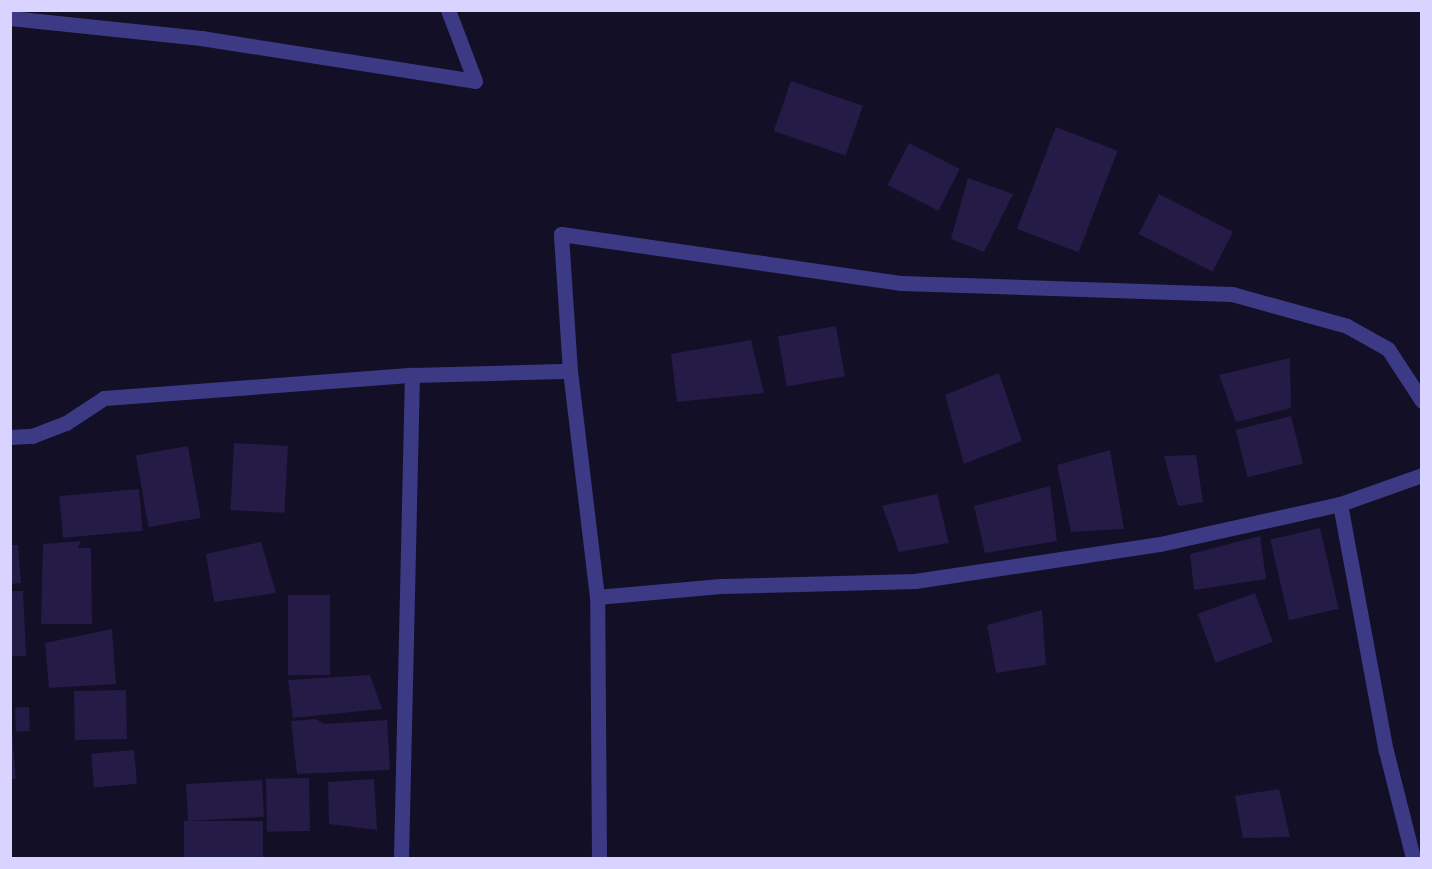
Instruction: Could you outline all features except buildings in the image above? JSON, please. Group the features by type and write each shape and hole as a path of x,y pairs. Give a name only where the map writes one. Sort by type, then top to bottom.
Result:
{"street":[{"path":"10,18 201,38 475,81 448,10"},
{"path":"599,858 597,597 570,371 561,234 901,283 1232,294 1347,326 1388,349 1422,401"},
{"path":"10,437 32,436 66,423 104,398 412,375 570,371"},
{"path":"401,858 412,375"},
{"path":"597,597 721,586 915,581 1160,544 1340,504 1422,475"},
{"path":"1340,504 1386,751 1413,858"}]}
